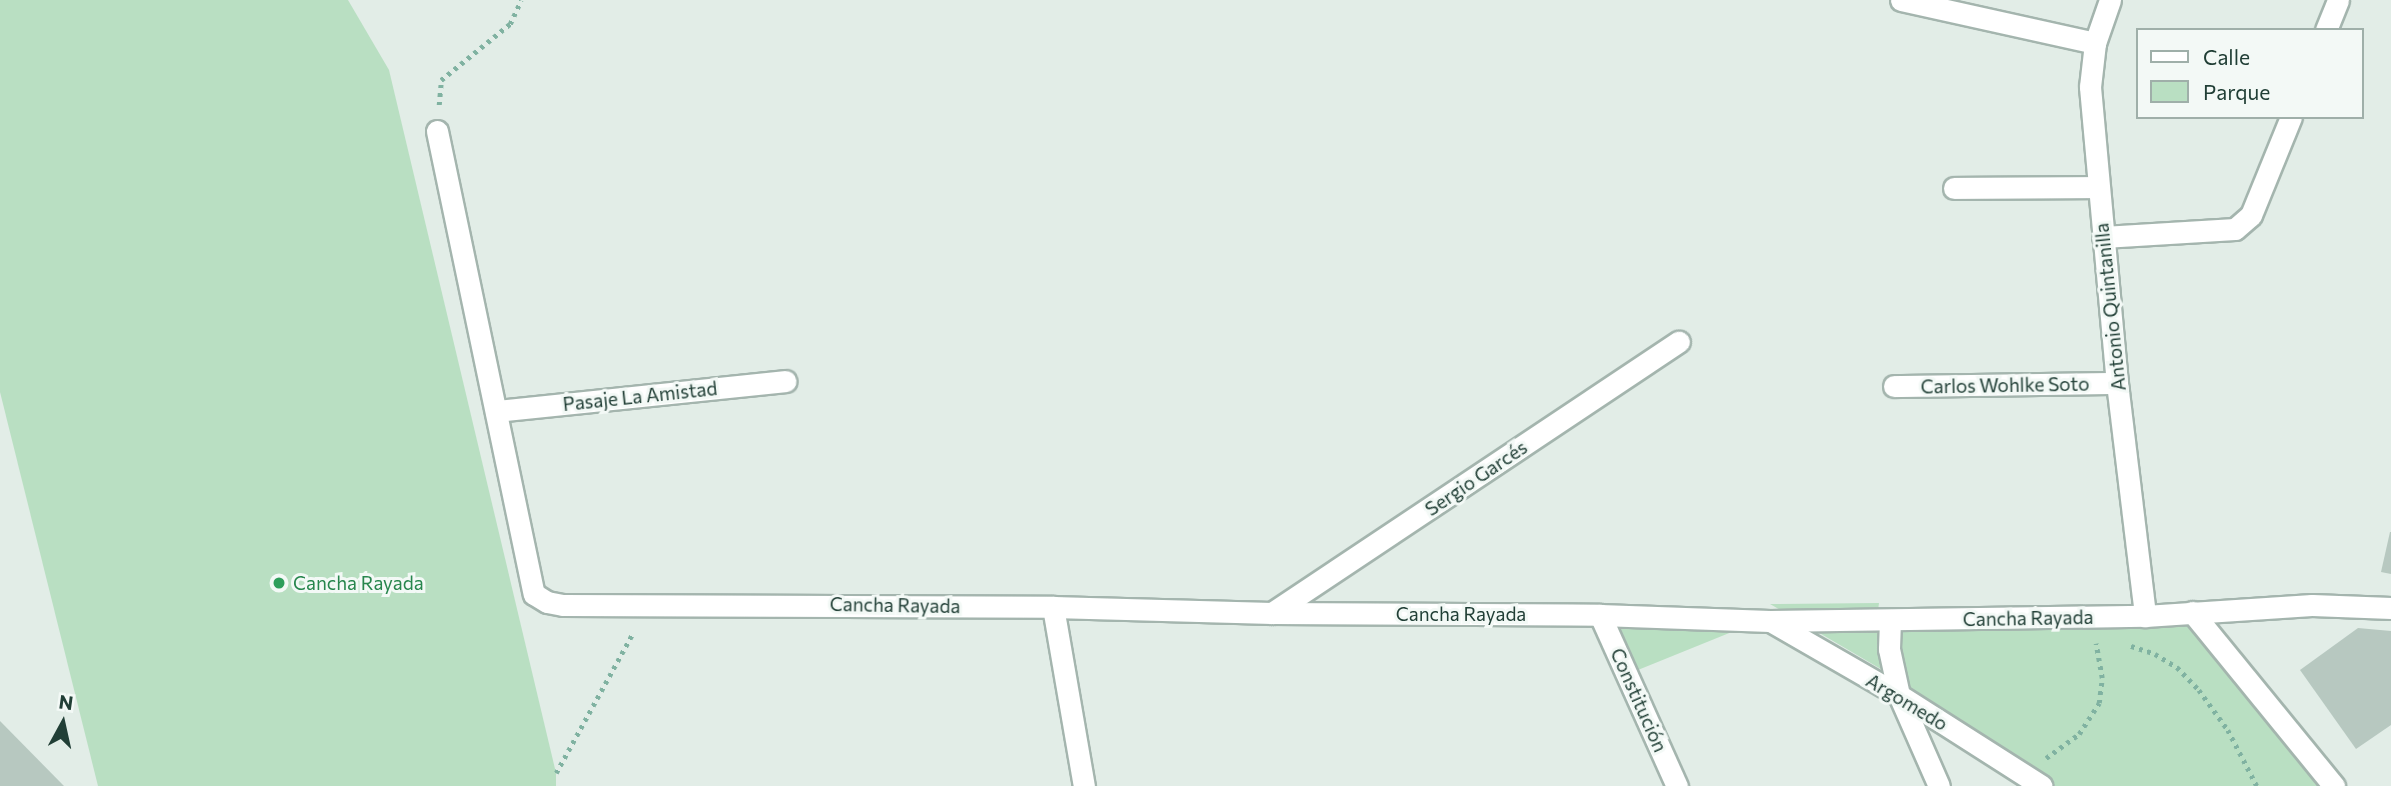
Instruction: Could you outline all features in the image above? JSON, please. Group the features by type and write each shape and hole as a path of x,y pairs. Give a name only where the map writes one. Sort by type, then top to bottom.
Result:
{"street":[{"path":"1901,0 2095,43"},
{"name":"Antonio Quintanilla","path":"2110,0 2095,43 2090,88 2117,383 2145,616"},
{"path":"2327,28 2338,0"},
{"path":"2103,237 2235,229 2251,215 2290,119"},
{"path":"438,131 496,411"},
{"path":"1954,188 2097,187"},
{"name":"Sergio Garcés","path":"1272,613 1679,342"},
{"name":"Pasaje La Amistad","path":"496,411 785,381"},
{"name":"Carlos Wohlke Soto","path":"1894,386 2117,383"},
{"name":"Cancha Rayada","path":"496,411 534,594 547,602 563,605 650,603 1053,607 1272,613 1601,615 1770,621 2145,616 2312,606 2391,608"},
{"path":"1053,607 1084,786"},
{"path":"2192,612 2334,786"},
{"name":"Constitución","path":"1601,615 1677,786"},
{"path":"1890,620 1889,649 1899,695 1939,786"},
{"name":"Argomedo","path":"1770,621 1899,695 2042,786"}],"path":[{"path":"438,131 441,80 510,24 521,0"},
{"path":"556,773 650,603"},
{"path":"2021,772 2079,734 2099,703 2102,678 2096,644 2077,617"},
{"path":"2096,644 2109,644"},
{"path":"2122,644 2155,654 2177,667 2228,730 2257,786"}],"green space":[{"name":"Cancha Rayada","path":"0,0 348,0 389,70 556,773 556,786 98,786 0,392"},
{"path":"1879,603 1876,625 1886,672 1770,604"},
{"path":"1609,614 1749,625 1633,672"},
{"path":"2188,618 2325,786 2055,786 1903,690 1896,626"}],"building":[{"path":"2391,532 2391,574 2381,572"},
{"path":"2358,628 2391,631 2391,725 2356,749 2300,670"},
{"path":"0,721 64,786 0,786"}],"place":[{"name":"Cancha Rayada","path":"279,583"}]}
